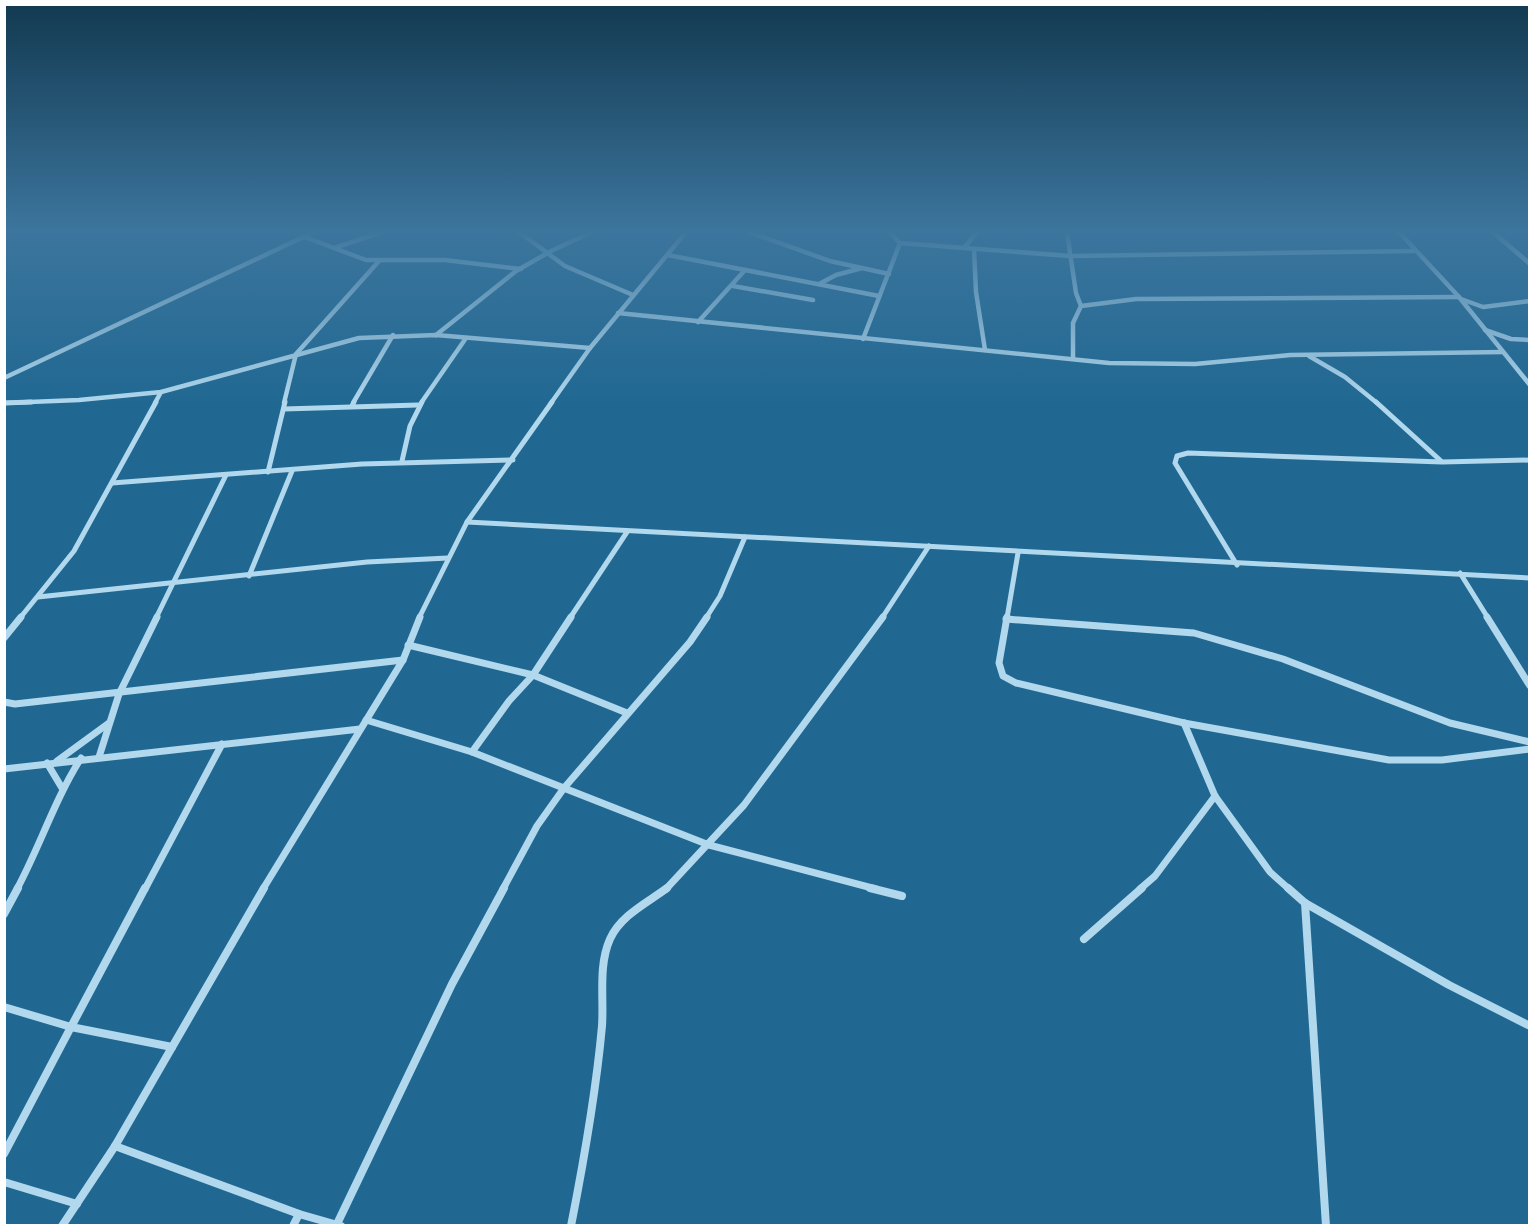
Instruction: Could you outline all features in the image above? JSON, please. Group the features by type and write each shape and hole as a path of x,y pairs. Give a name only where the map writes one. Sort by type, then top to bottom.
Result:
{"street":[{"path":"4,378 193,289"},
{"path":"268,472 296,354 354,289"},
{"path":"436,335 464,310 493,289"},
{"path":"619,289 633,295"},
{"path":"62,1226 115,1146 275,869 403,660 466,522 513,460 590,348 638,289"},
{"path":"698,322 731,289"},
{"path":"753,289 813,300"},
{"path":"846,289 879,296"},
{"path":"863,339 882,289"},
{"path":"976,289 984,350"},
{"path":"1072,358 1073,323 1081,306 1077,289"},
{"path":"1451,289 1530,385"},
{"path":"1081,306 1136,299 1459,298 1483,307"},
{"path":"1472,314 1483,307 1530,301"},
{"path":"618,313 984,350 1007,355 1072,358 1109,363 1195,364 1308,355 1501,350 1511,339"},
{"path":"1484,329 1511,339 1530,340"},
{"path":"352,406 393,335"},
{"path":"4,403 79,400 161,392 359,338 436,335 590,348"},
{"path":"402,461 409,425 418,405 466,338"},
{"path":"1308,355 1327,364 1359,387 1442,462"},
{"path":"4,638 74,550 161,392"},
{"path":"284,410 418,405"},
{"path":"1237,565 1175,463 1177,456 1188,453 1442,462 1530,460"},
{"path":"112,483 402,461 513,460"},
{"path":"249,576 292,471"},
{"path":"99,757 119,694 226,475"},
{"path":"466,522 929,546 1237,565 1460,573 1530,578"},
{"path":"472,752 509,701 533,675 627,532"},
{"path":"115,1146 299,1214 339,1225 452,984 537,826 564,788 690,642 720,596 745,537"},
{"path":"571,1226 586,1152 602,1024 602,979 610,940 625,918 667,888 744,805 879,623 929,546"},
{"path":"1018,553 999,663 1003,676 1016,683 1184,723 1389,760 1421,763 1479,758 1530,749"},
{"path":"38,597 366,562 448,558"},
{"path":"1460,573 1530,686"},
{"path":"1006,619 1194,633 1283,659 1450,723 1530,742"},
{"path":"408,645 533,675 627,713"},
{"path":"4,702 15,704 119,694 403,660"},
{"path":"366,720 472,752 709,845 902,896"},
{"path":"56,762 110,723"},
{"path":"1184,723 1215,796 1270,872 1305,903 1449,985 1530,1026"},
{"path":"4,769 81,758 360,729"},
{"path":"4,1154 222,744"},
{"path":"4,914 34,857 62,788 81,758"},
{"path":"47,763 62,788"},
{"path":"1084,939 1155,876 1215,796"},
{"path":"1305,903 1326,1226"},
{"path":"4,1007 71,1027 172,1047"},
{"path":"4,1182 77,1204"},
{"path":"293,1226 299,1214"}]}
